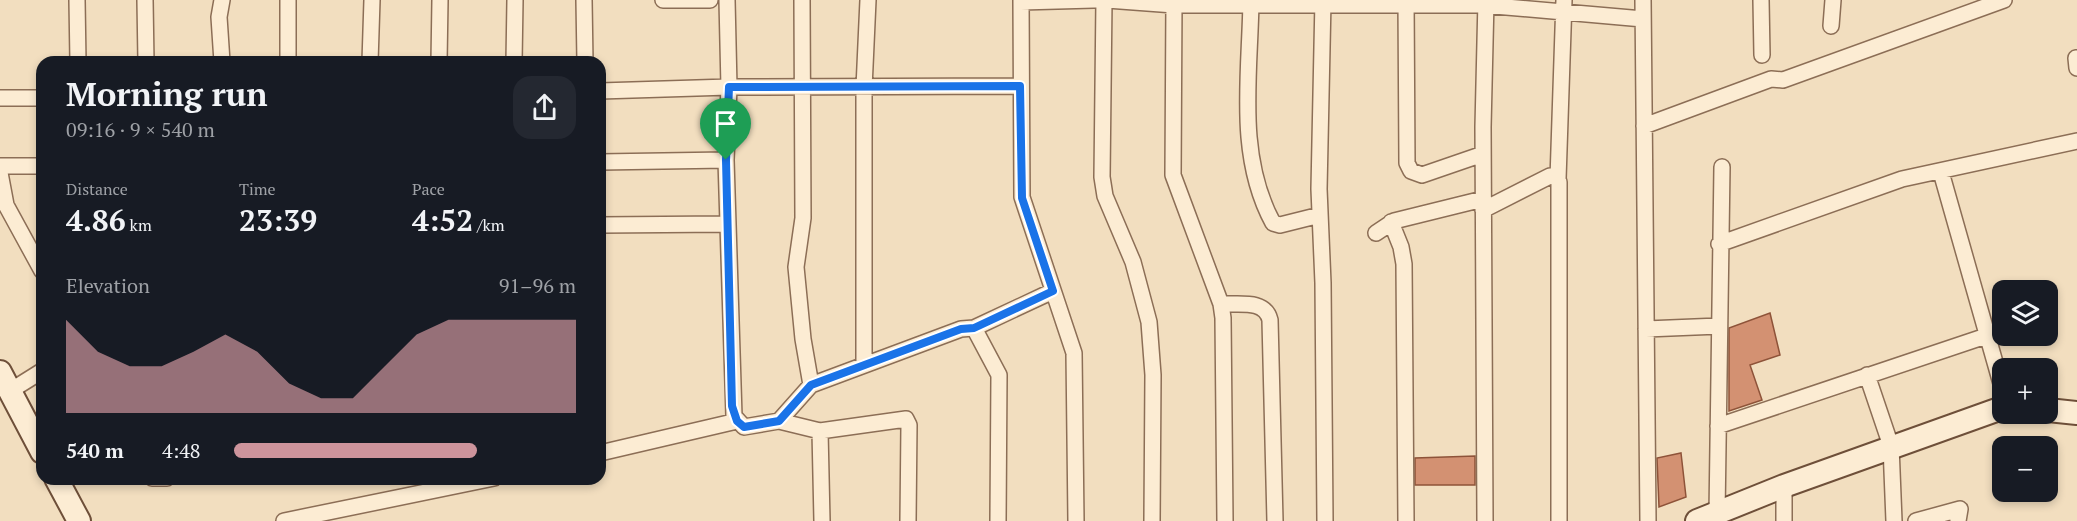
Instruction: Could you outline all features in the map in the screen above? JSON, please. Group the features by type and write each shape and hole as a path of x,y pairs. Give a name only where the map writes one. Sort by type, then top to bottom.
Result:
{"street":[{"path":"77,0 78,56"},
{"path":"145,0 146,56"},
{"path":"222,0 219,17 222,56"},
{"path":"288,0 288,56"},
{"path":"370,56 372,0"},
{"path":"439,56 440,0"},
{"path":"514,56 515,0"},
{"path":"584,0 585,56"},
{"path":"663,0 710,0"},
{"path":"727,0 729,87 726,160 727,224 732,406 737,421 744,427 779,421 820,431 906,419 909,425 908,521"},
{"path":"802,0 803,218 796,267 803,339 811,385"},
{"path":"864,365 864,88 868,0"},
{"path":"1076,521 1074,353 1022,198 1021,1 1094,0"},
{"path":"1152,521 1153,375 1149,322 1133,262 1105,196 1102,177 1106,0 1174,3 1486,3 1564,6 1644,19"},
{"path":"1643,0 1648,521"},
{"path":"1761,0 1762,55"},
{"path":"1832,26 1833,0"},
{"path":"1644,126 1771,79 1784,80 2004,0"},
{"path":"1251,2 1248,139 1254,178 1273,223 1280,225 1320,215"},
{"path":"1406,2 1407,163 1412,171 1422,176 1483,154"},
{"path":"1174,3 1173,175 1221,304 1225,521"},
{"path":"1323,3 1320,215 1325,521"},
{"path":"1485,521 1483,154 1486,3"},
{"path":"1559,521 1558,179 1564,6"},
{"path":"2076,57 2077,68"},
{"path":"606,91 729,87 1020,86"},
{"path":"0,98 36,98"},
{"path":"1719,244 1902,179 2077,141"},
{"path":"606,162 726,160"},
{"path":"0,166 36,166"},
{"path":"1722,167 1719,244 1718,426 1707,518 1784,486 1992,411"},
{"path":"1941,172 1993,358"},
{"path":"0,173 6,205 36,260"},
{"path":"1376,233 1391,222 1483,204 1550,177 1558,179"},
{"path":"1391,222 1401,247 1404,264 1406,521"},
{"path":"606,225 727,224"},
{"path":"779,421 811,385 961,329 974,328 1053,291"},
{"path":"1221,304 1259,305 1267,311 1270,320 1275,521"},
{"path":"1646,329 1719,326"},
{"path":"974,328 999,375 998,521"},
{"path":"1718,426 1986,336"},
{"path":"36,373 5,381 36,440"},
{"path":"1867,375 1891,446 1894,521"},
{"path":"2058,411 2077,413"},
{"path":"606,452 737,421"},
{"path":"820,431 822,521"},
{"path":"60,485 79,521"},
{"path":"284,521 460,485"},
{"path":"1784,486 1784,521"},
{"path":"1916,521 1960,509 1958,521"}],"building":[{"path":"1770,313 1780,355 1750,365 1762,400 1729,411 1729,328"},
{"path":"1681,453 1686,497 1659,507 1657,458"},
{"path":"1475,456 1475,485 1415,485 1415,458"}],"route":[{"path":"1020,86 1022,198 1053,291 974,328 961,329 811,385 779,421 761,426 744,427 734,416 732,406 726,160 729,87 1020,86"}]}
